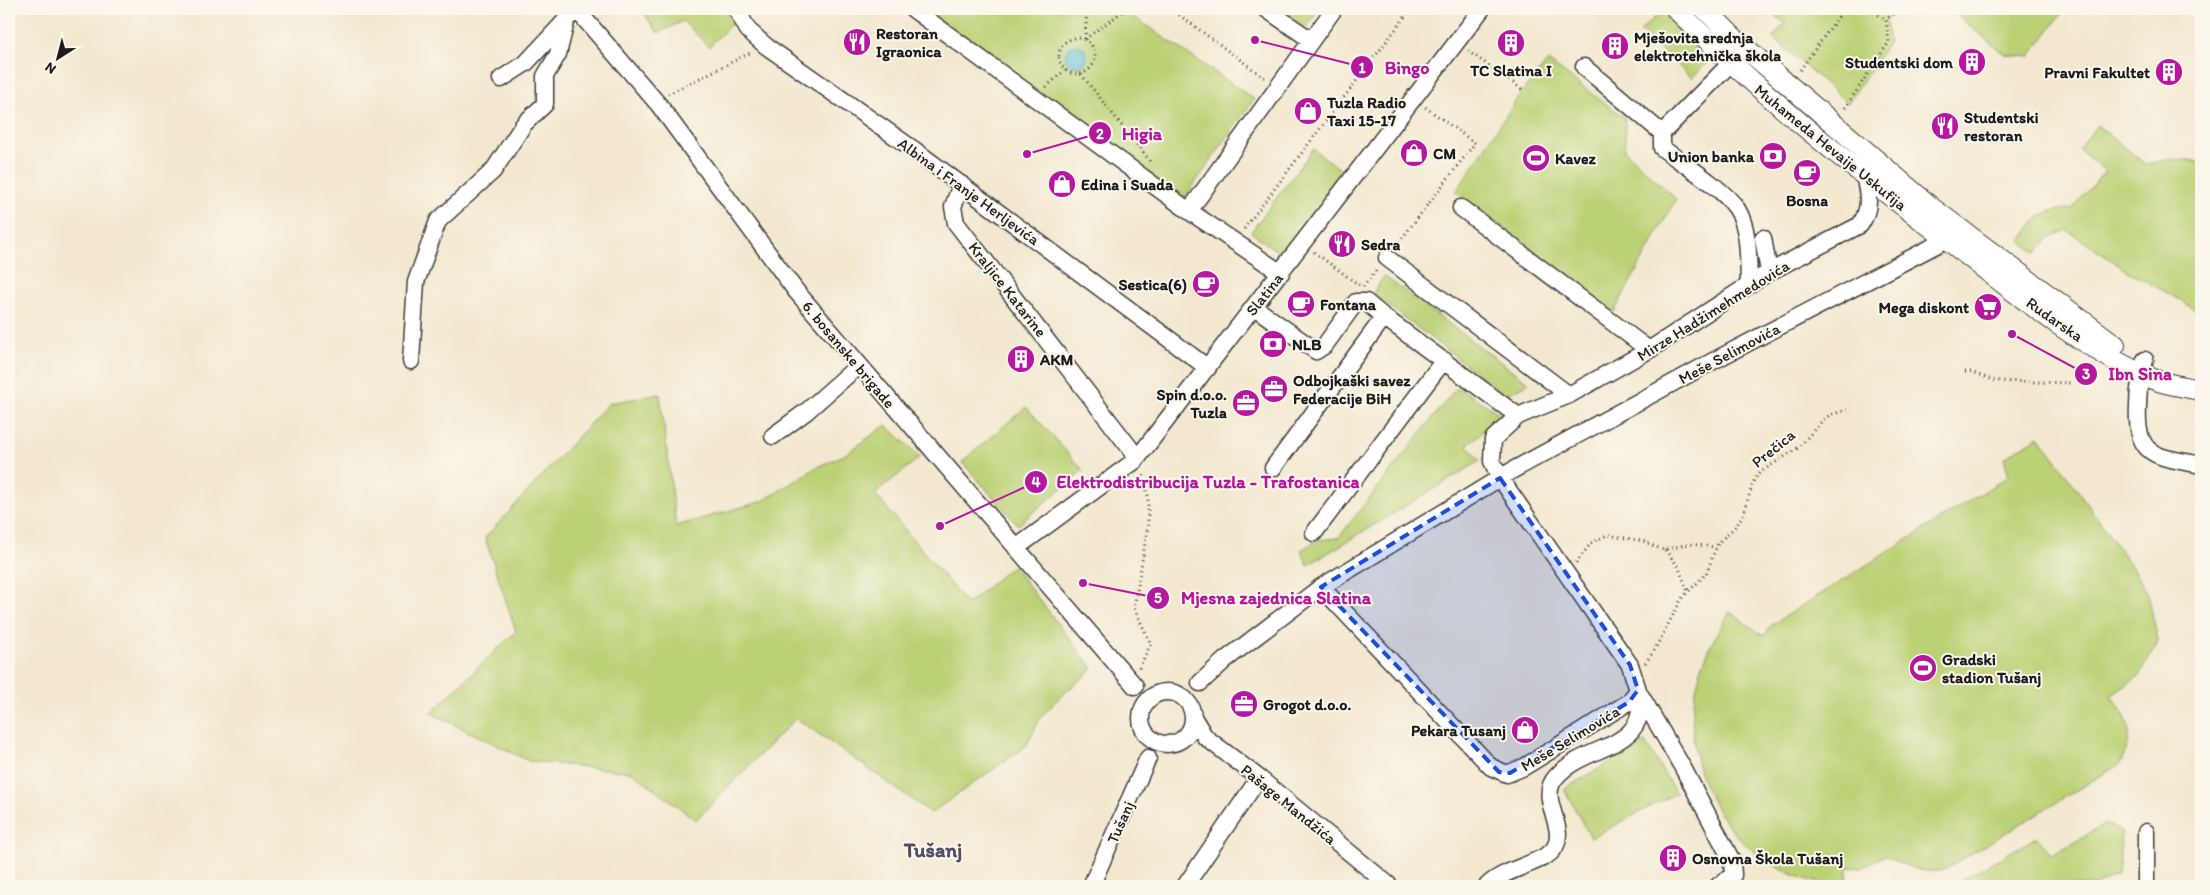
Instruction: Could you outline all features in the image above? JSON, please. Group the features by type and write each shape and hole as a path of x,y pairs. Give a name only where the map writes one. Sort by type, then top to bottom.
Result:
{"main road":[{"name":"Muhameda Hevaije Uskufija","path":"1676,9 1722,56 1772,102 1864,176 1952,233"},
{"name":"Muhameda Hevaije Uskufija","path":"1705,9 1736,40 1932,208 1952,233"},
{"name":"Rudarska","path":"1952,233 2069,330 2107,356 2143,367 2201,378"},
{"name":"Rudarska","path":"2143,367 2155,380 2201,390"}],"street":[{"name":"Albina i Franje Herljevića","path":"739,9 738,12 748,30 766,46 961,184 1208,368"},
{"path":"914,9 1189,211 1281,273"},
{"path":"1266,9 1311,40"},
{"path":"1189,211 1334,9"},
{"name":"Slatina","path":"1016,548 1136,460 1482,9"},
{"path":"501,79 526,63 574,13"},
{"path":"411,361 416,282 438,221 493,171 524,124 545,104 545,76 558,54 574,13"},
{"name":"6. bosanske brigade","path":"574,13 659,105 796,290 859,365 1016,548 1135,680"},
{"path":"1584,67 1662,133"},
{"path":"1724,70 1662,133 1662,148 1718,190 1736,209 1746,241 1748,285"},
{"name":"Mirze Hadžimehmedovića","path":"1500,478 1492,460 1494,439 1518,416 1569,395 1649,350 1769,272 1860,226 1867,216 1869,206 1864,176"},
{"name":"Kraljice Katarine","path":"961,184 952,207 956,223 1130,448 1136,460"},
{"path":"1460,208 1649,350"},
{"name":"Meše Selimovića","path":"1200,683 1225,660 1321,587 1500,478 1707,364 1952,233"},
{"path":"1763,238 1769,272"},
{"path":"1387,258 1569,395"},
{"path":"1254,307 1316,351 1325,345 1356,302 1366,302 1518,416"},
{"path":"1273,468 1384,317"},
{"path":"1314,533 1444,360"},
{"path":"773,436 807,411 859,365"},
{"path":"2143,367 2137,424 2142,443 2157,455 2201,466"},
{"path":"1487,886 1507,872 1547,855 1554,848 1558,835 1549,792 1551,783 1557,775 1572,764 1632,732 1640,717 1641,703 1630,666 1500,478"},
{"name":"Meše Selimovića","path":"1321,587 1470,745 1499,772 1510,773 1524,767 1629,702 1636,683"},
{"path":"1135,680 1188,702 1193,713"},
{"path":"1135,680 1143,710 1142,718 1147,733 1148,758"},
{"path":"1143,710 1152,697 1200,683 1189,733 1176,742 1156,750 1148,758"},
{"path":"1636,683 1732,861 1732,876 1718,886"},
{"name":"Pašage Mandžića","path":"1193,713 1205,737 1259,778 1390,886"},
{"path":"1147,733 1160,743 1168,744"},
{"name":"Tušanj","path":"1091,886 1148,758"},
{"path":"1185,886 1259,778"},
{"path":"2146,832 2146,886"}],"path":[{"path":"1087,9 1085,39 1094,51 1094,61 1089,69 1081,74 1069,73 1061,65 1058,54 1063,43 1073,38 1085,39 1126,9"},
{"path":"1171,9 1277,86"},
{"path":"1241,233 1411,9"},
{"path":"1800,70 1844,9"},
{"path":"1845,108 1889,42 1886,20 1870,9"},
{"path":"1886,20 1898,9"},
{"path":"661,97 766,46"},
{"path":"1465,49 1523,90"},
{"path":"1035,98 1064,70"},
{"path":"1081,74 1152,164"},
{"path":"1314,252 1363,288 1475,143 1424,107"},
{"path":"1965,372 1971,372 1995,380 2070,383"},
{"name":"Prečica","path":"1636,683 1677,606 1688,591 1706,574 1716,547 1737,525 1743,515 1754,480 1759,473 1798,448 1824,419 1832,414 1847,410"},
{"path":"1135,680 1152,644 1134,608 1148,526 1148,496 1142,467 1136,460"},
{"path":"1565,570 1579,560 1591,543 1607,535 1644,541 1665,550 1678,566 1688,591"},
{"path":"1665,550 1689,544 1716,547"}],"highlighted area":[{"path":"1500,478 1630,665 1638,690 1629,702 1524,767 1510,773 1499,772 1321,587"}],"green space":[{"path":"641,9 726,9 733,22 709,47 683,21 658,33"},
{"path":"913,9 1122,9 1254,99 1181,203"},
{"path":"1279,9 1319,9 1305,29"},
{"path":"1767,9 1898,9 1886,20 1889,42 1848,103 1773,38 1785,23"},
{"path":"1949,9 2065,9 2029,57 2004,54"},
{"path":"1661,12 1708,62 1692,78 1640,31"},
{"path":"1548,61 1625,118 1625,151 1676,199 1614,312 1456,192 1523,90"},
{"path":"2097,125 2145,164 2181,159 2201,163 2201,314 2182,301 2127,271 2067,230 2049,238 2036,254 2021,241 2031,226 2041,216 2053,211 2072,209 2105,171 2079,149"},
{"path":"1313,149 1344,172 1282,255 1251,232"},
{"path":"1384,276 1529,383 1506,395 1373,294"},
{"path":"1457,387 1502,415 1467,445 1480,461 1308,565 1301,550 1318,540 1338,538"},
{"path":"660,394 676,526 763,501 817,467 844,455 886,425 920,457 875,494 967,604 1013,566 1093,669 1061,696 1041,717 1026,746 931,813 796,718 696,820 632,772 529,761 431,713 516,631 485,538 609,403"},
{"path":"1026,407 1083,470 1018,525 962,462"},
{"name":"Gradski stadion Tušanj","path":"2039,436 2132,567 2148,594 2158,641 2139,676 2111,696 2123,713 2129,729 2128,744 2120,764 1944,870 1921,870 1907,866 1886,855 1861,868 1848,867 1846,886 1842,886 1806,879 1773,865 1745,844 1722,818 1706,787 1695,753 1693,718 1698,681 1707,654 1725,620 1730,612 1764,636 1771,625 2009,476 2004,458"},
{"path":"1645,742 1676,793 1591,838 1564,789"},
{"path":"2106,824 2122,832 2118,875 2095,886 1939,886 1959,881 2037,837 2052,855"}],"water":[{"path":"1076,45 1084,48 1087,56 1084,64 1076,67 1068,64 1065,56 1068,48"}],"place":[{"name":"Bingo","path":"1255,40"},
{"name":"Restoran Igraonica","path":"857,42"},
{"name":"TC Slatina I","path":"1511,43"},
{"name":"Mješovita srednja elektrotehnička škola","path":"1615,46"},
{"name":"Studentski dom","path":"1972,62"},
{"name":"Pravni Fakultet","path":"2169,72"},
{"name":"Tuzla Radio Taxi 15-17","path":"1308,111"},
{"name":"Studentski restoran","path":"1945,126"},
{"name":"CM","path":"1414,153"},
{"name":"Higia","path":"1027,154"},
{"name":"Union banka","path":"1773,156"},
{"name":"Kavez","path":"1536,158"},
{"name":"Bosna","path":"1807,173"},
{"name":"Edina i Suada","path":"1062,184"},
{"name":"Sedra","path":"1342,244"},
{"name":"Sestica(6)","path":"1206,284"},
{"name":"Fontana","path":"1301,304"},
{"name":"Mega diskont","path":"1988,307"},
{"name":"Ibn Sina","path":"2012,334"},
{"name":"NLB","path":"1273,344"},
{"name":"AKM","path":"1021,359"},
{"name":"Odbojkaški savez Federacije BiH","path":"1274,389"},
{"name":"Spin d.o.o. Tuzla","path":"1246,403"},
{"name":"Elektrodistribucija Tuzla - Trafostanica","path":"940,526"},
{"name":"Mjesna zajednica Slatina","path":"1083,583"},
{"name":"Gradski stadion Tušanj","path":"1923,668"},
{"name":"Grogot d.o.o.","path":"1244,704"},
{"name":"Pekara Tusanj","path":"1525,730"},
{"name":"Osnovna Škola Tušanj","path":"1673,858"}],"district":[{"name":"Tušanj","path":"933,850"}]}
